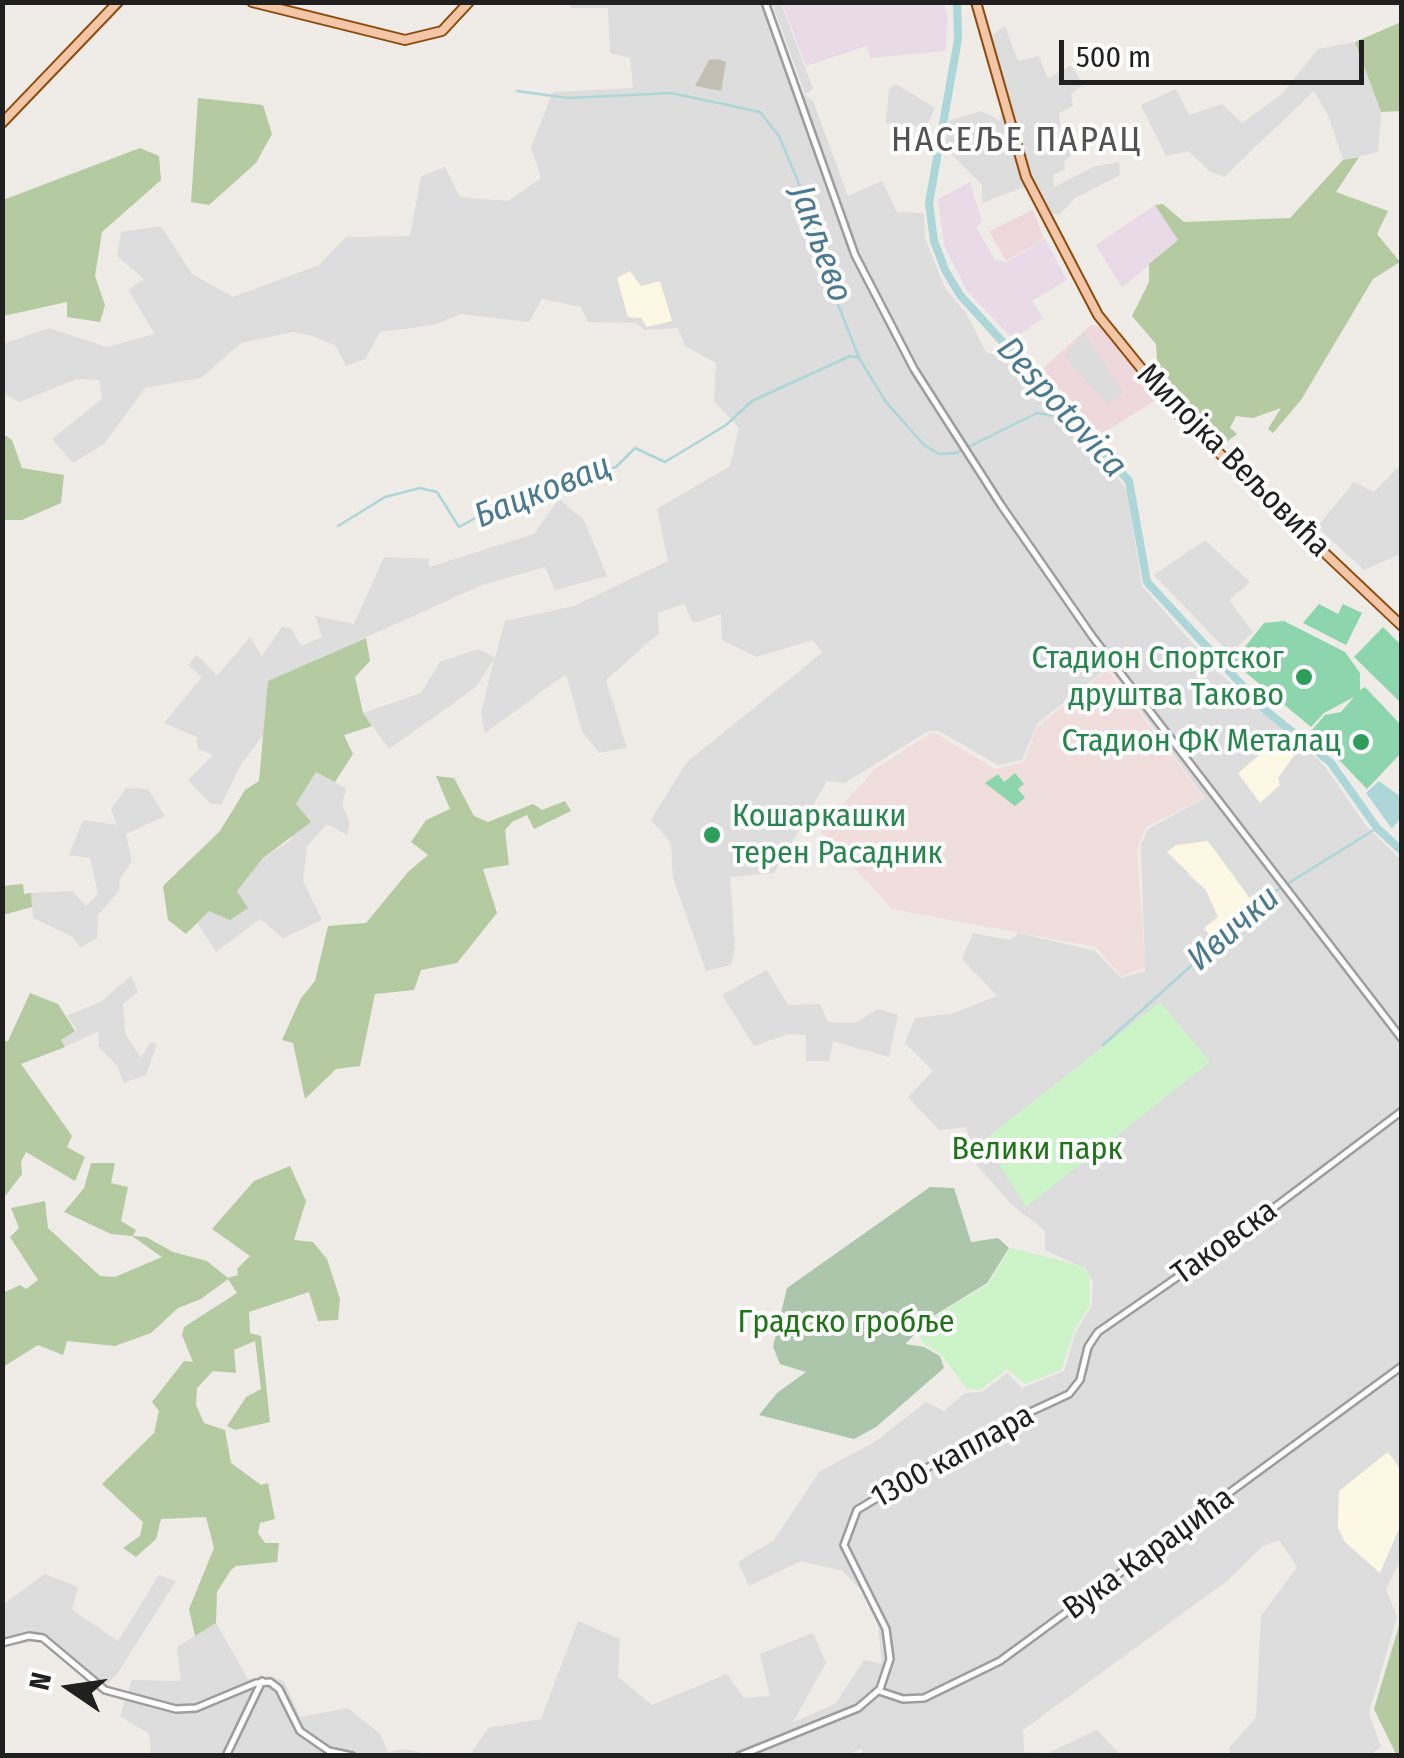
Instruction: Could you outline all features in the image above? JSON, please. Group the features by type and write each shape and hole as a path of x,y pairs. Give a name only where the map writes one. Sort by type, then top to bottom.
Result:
{"main road":[{"path":"2,123 118,2"},
{"path":"252,2 406,40 442,31 468,2"},
{"name":"Милојка Вељовића","path":"976,2 1023,169 1054,237 1098,315 1180,415 1402,626"}],"street":[{"path":"765,2 857,260 895,336 969,455 1123,678 1402,1039"},
{"name":"Таковска","path":"1073,1390 1098,1332 1231,1240 1402,1111"},
{"name":"Вука Караџића","path":"879,1692 903,1699 924,1698 1000,1661 1402,1366"},
{"name":"1300 каплара","path":"879,1692 888,1668 890,1646 879,1610 846,1554 845,1536 854,1515 979,1436 1073,1390"},
{"path":"2,1644 29,1636 43,1638 105,1690 176,1710 200,1707 262,1681 277,1687 290,1718 303,1734 329,1751 352,1756"},
{"path":"226,1756 262,1681"},
{"path":"739,1756 871,1700 879,1692"}],"shaded area":[{"path":"570,3 769,3 803,94 813,101 848,196 882,181 897,212 924,213 925,238 945,288 966,313 986,352 1010,360 1111,468 1127,491 1142,586 1217,671 1323,764 1367,827 1401,860 1401,1470 1387,1453 1339,1491 1338,1527 1345,1542 1380,1572 1401,1524 1401,1559 1386,1589 1397,1617 1369,1713 1381,1747 1370,1755 1230,1755 1229,1748 1256,1717 1261,1616 1297,1567 1279,1540 1263,1546 1227,1581 1023,1730 1024,1752 1048,1753 1097,1730 1121,1755 861,1755 862,1749 841,1756 470,1755 488,1728 541,1719 578,1621 620,1639 618,1677 652,1705 727,1674 744,1698 770,1696 760,1654 813,1633 826,1663 793,1722 835,1704 864,1660 882,1664 878,1625 861,1590 843,1571 801,1561 749,1586 738,1562 774,1540 819,1472 876,1441 926,1402 944,1411 965,1393 982,1392 1007,1373 1022,1388 1064,1371 1076,1332 1092,1305 1093,1282 1086,1269 1045,1250 1045,1231 1011,1204 976,1164 966,1127 939,1130 908,1097 933,1071 905,1043 915,1018 951,1014 997,996 962,959 973,933 1010,940 1019,933 1095,951 1121,978 1145,971 1141,845 1148,829 1205,798 1108,667 1037,724 1022,760 998,765 939,731 928,731 845,783 827,781 774,873 730,877 735,948 731,965 706,971 673,878 671,843 651,820 686,763 823,652 812,640 757,657 722,640 721,614 693,623 684,604 658,613 659,633 606,680 627,748 599,753 582,731 566,674 485,733 481,713 494,659 475,688 389,749 363,713 421,693 440,662 479,649 495,658 505,621 574,606 668,561 657,509 730,466 739,428 714,401 716,363 685,346 678,328 645,330 636,323 588,322 581,307 542,299 529,322 461,314 433,325 380,332 365,359 346,366 336,346 313,336 293,332 241,343 201,378 145,388 104,444 73,463 52,439 102,399 99,380 77,379 19,402 3,393 3,344 49,328 107,347 155,334 128,290 144,279 117,256 121,232 161,226 192,274 233,297 319,265 346,237 410,236 421,176 445,167 460,197 508,201 541,178 531,147 553,92 633,88 630,58 610,53 608,8 570,8","holes":["1185,873 1254,904 1204,929 1218,917 1206,890"]},
{"path":"772,3 781,3 813,89 805,94"},
{"path":"782,3 944,3 948,19 945,51 870,58 867,46 806,66"},
{"path":"1005,26 1018,61 1039,56 1048,79 1071,65 1083,85 1071,94 1073,106 1059,113 1060,127 1037,135 1041,148 1064,140 1072,155 1064,161 1065,169 1053,175 1054,187 1093,167 1119,162 1120,175 1075,198 1059,215 1038,211 1027,186 982,203 982,185 945,148 949,121 981,111 1000,121 1004,90 990,36"},
{"path":"1355,42 1381,112 1378,152 1343,160 1328,115 1314,91 1224,177 1209,171 1188,151 1166,156 1141,105 1176,89 1189,115 1222,104 1242,123 1282,94 1318,49"},
{"path":"709,60 726,62 721,91 695,86"},
{"path":"896,84 935,108 926,127 886,123 889,89"},
{"path":"970,182 982,222 976,227 995,260 1007,262 1045,239 1067,280 1032,301 1043,318 1013,339 967,291 944,245 938,199"},
{"path":"1155,205 1178,240 1122,288 1096,245"},
{"path":"1033,210 1044,239 1006,261 989,231"},
{"path":"630,271 641,286 660,281 672,321 647,327 641,318 628,317 617,278"},
{"path":"1091,325 1100,327 1159,398 1101,434 1041,370"},
{"path":"1084,333 1123,392 1108,405 1064,356"},
{"path":"1399,466 1401,554 1364,570 1317,527 1354,482 1374,492"},
{"path":"559,499 584,520 607,576 555,590 545,567 482,585 269,681 265,733 241,764 221,805 210,803 188,780 213,755 198,749 197,737 164,723 202,677 188,665 197,655 217,676 250,637 262,656 282,627 291,628 301,646 322,637 315,616 354,624 384,557 429,559 429,567 534,534"},
{"path":"1205,540 1250,582 1229,600 1253,632 1230,654 1154,575"},
{"path":"1107,670 1204,798 1146,827 1137,849 1145,968 1121,976 1096,947 892,909 820,830 874,770 933,732 995,769 1024,762 1037,727"},
{"path":"1275,742 1296,753 1278,778 1280,785 1260,803 1238,773"},
{"path":"317,771 346,789 342,805 350,823 347,835 327,824 307,846 303,881 322,920 283,938 260,919 216,952 197,922 209,911 247,907 237,891 263,858 291,840 296,804"},
{"path":"126,788 148,789 165,816 126,834 132,861 120,879 119,891 98,915 97,938 80,948 73,937 33,918 31,893 72,891 86,906 98,894 90,858 69,855 83,820 117,825 111,809"},
{"path":"1208,841 1254,904 1210,936 1204,928 1218,917 1206,890 1167,852 1176,845"},
{"path":"767,970 788,1005 820,1004 828,1022 855,1023 878,1009 898,1015 889,1057 833,1041 829,1061 806,1061 806,1035 788,1034 754,1046 722,995"},
{"path":"131,976 138,992 123,1004 125,1033 141,1058 150,1042 157,1044 146,1075 124,1083 117,1066 98,1046 99,1031 65,1047 61,1040 77,1030 67,1016 102,1001"},
{"path":"1388,1452 1401,1470 1401,1524 1380,1573 1345,1542 1338,1527 1339,1491"},
{"path":"45,1574 78,1587 72,1610 118,1641 159,1575 176,1581 117,1674 99,1692 46,1643 3,1647 2,1605"},
{"path":"216,1623 248,1679 269,1676 284,1681 300,1717 348,1708 380,1734 388,1752 404,1749 431,1755 151,1755 149,1734 120,1716 132,1680 181,1681 177,1647"}],"green space":[{"path":"1401,22 1401,111 1381,112 1355,42"},
{"path":"198,98 263,105 272,134 256,163 209,205 191,202"},
{"path":"140,148 159,156 161,180 102,232 95,276 105,305 100,322 67,317 67,302 3,316 3,200"},
{"path":"1359,157 1336,192 1388,211 1377,234 1400,262 1373,279 1301,400 1273,433 1268,429 1281,408 1253,418 1236,416 1230,428 1237,434 1224,444 1158,377 1156,344 1132,316 1149,282 1149,264 1178,240 1155,205 1163,204 1184,222 1290,218 1343,160"},
{"path":"3,434 12,440 22,468 64,475 61,503 22,520 3,520"},
{"path":"1319,604 1338,614 1343,604 1362,613 1346,645 1303,623"},
{"name":"Стадион Спортског друштва Таково","path":"1284,621 1345,652 1360,673 1360,690 1365,687 1401,725 1401,753 1367,789 1311,731 1325,715 1341,712 1354,697 1324,713 1311,727 1233,662 1264,623"},
{"path":"1383,627 1401,645 1400,702 1354,657"},
{"path":"366,638 370,661 355,677 363,713 372,726 344,735 353,754 335,782 316,772 296,804 311,822 263,858 237,891 248,908 230,920 209,911 186,934 168,920 163,886 220,831 245,790 259,781 268,681"},
{"path":"1015,773 1024,784 1018,789 1025,798 1015,806 985,783 998,774 1004,782"},
{"path":"436,776 454,778 474,816 488,822 533,804 542,810 565,801 571,811 534,829 527,815 512,822 505,830 509,865 483,869 497,913 457,963 421,970 414,990 375,994 360,1066 336,1069 305,1099 293,1043 282,1040 301,998 315,981 328,926 366,923 408,872 428,855 411,842 426,820 450,809"},
{"path":"23,884 24,894 31,893 32,907 3,915 3,886"},
{"path":"30,993 58,1004 75,1031 61,1040 65,1047 21,1064 72,1136 67,1147 85,1157 75,1181 26,1152 21,1162 22,1174 3,1199 3,1041 8,1041"},
{"name":"Велики парк","path":"1160,1002 1210,1062 1026,1207 984,1140"},
{"path":"91,1163 115,1163 111,1183 128,1187 121,1221 136,1230 133,1236 146,1237 173,1252 207,1261 228,1278 238,1275 237,1269 250,1256 212,1229 254,1181 290,1166 306,1201 294,1240 313,1242 327,1259 340,1299 338,1320 318,1321 309,1292 249,1312 250,1333 261,1336 270,1422 235,1430 227,1426 246,1397 261,1389 255,1341 234,1350 236,1373 213,1371 197,1388 196,1405 204,1423 225,1430 231,1463 261,1485 268,1483 275,1519 260,1523 258,1533 265,1543 279,1543 277,1562 236,1566 231,1570 217,1592 216,1623 195,1636 189,1609 214,1548 206,1517 161,1519 156,1539 136,1557 123,1548 140,1536 143,1522 102,1484 154,1433 159,1411 152,1402 184,1361 193,1362 182,1335 184,1327 237,1293 228,1279 201,1299 178,1308 151,1333 115,1346 67,1341 63,1355 38,1345 3,1367 3,1293 20,1285 26,1289 38,1280 10,1237 19,1228 11,1208 45,1201 48,1228 100,1276 115,1277 162,1257 132,1236 111,1234 64,1212 84,1188"},
{"name":"Градско гробље","path":"930,1187 954,1188 971,1242 998,1238 1009,1248 987,1283 935,1315 905,1344 924,1347 940,1356 944,1368 876,1427 854,1439 759,1415 777,1393 806,1372 780,1364 773,1347 787,1288"},
{"path":"1010,1248 1082,1266 1089,1275 1090,1305 1074,1331 1061,1370 1025,1384 1007,1369 980,1390 966,1388 942,1355 924,1344 917,1333 935,1316 988,1284"},
{"path":"1401,1619 1402,1755 1397,1756 1374,1709"}],"water":[{"path":"1379,781 1401,797 1401,817 1392,829 1366,793"}],"waterway":[{"name":"Despotovica","path":"957,2 958,39 929,203 934,241 945,270 960,295 1129,481 1147,582 1264,709 1331,763 1377,828 1402,851"},
{"name":"Јакљево","path":"517,91 568,98 671,93 760,112 779,136 813,217 834,294 859,358 886,402 924,445 939,454 956,453 1037,413 1073,419"},
{"name":"Бацковац","path":"338,526 385,497 420,488 437,492 459,527 501,504 616,467 635,448 665,462 726,425 752,401 850,356 859,358"},
{"name":"Ивички","path":"1103,1045 1271,894 1377,828"}],"place":[{"name":"Стадион Спортског друштва Таково","path":"1304,677"},
{"name":"Стадион ФК Металац","path":"1361,742"},
{"name":"Кошаркашки терен Расадник","path":"712,835"}],"district":[{"name":"НАСЕЉЕ ПАРАЦ","path":"1017,141"}]}
